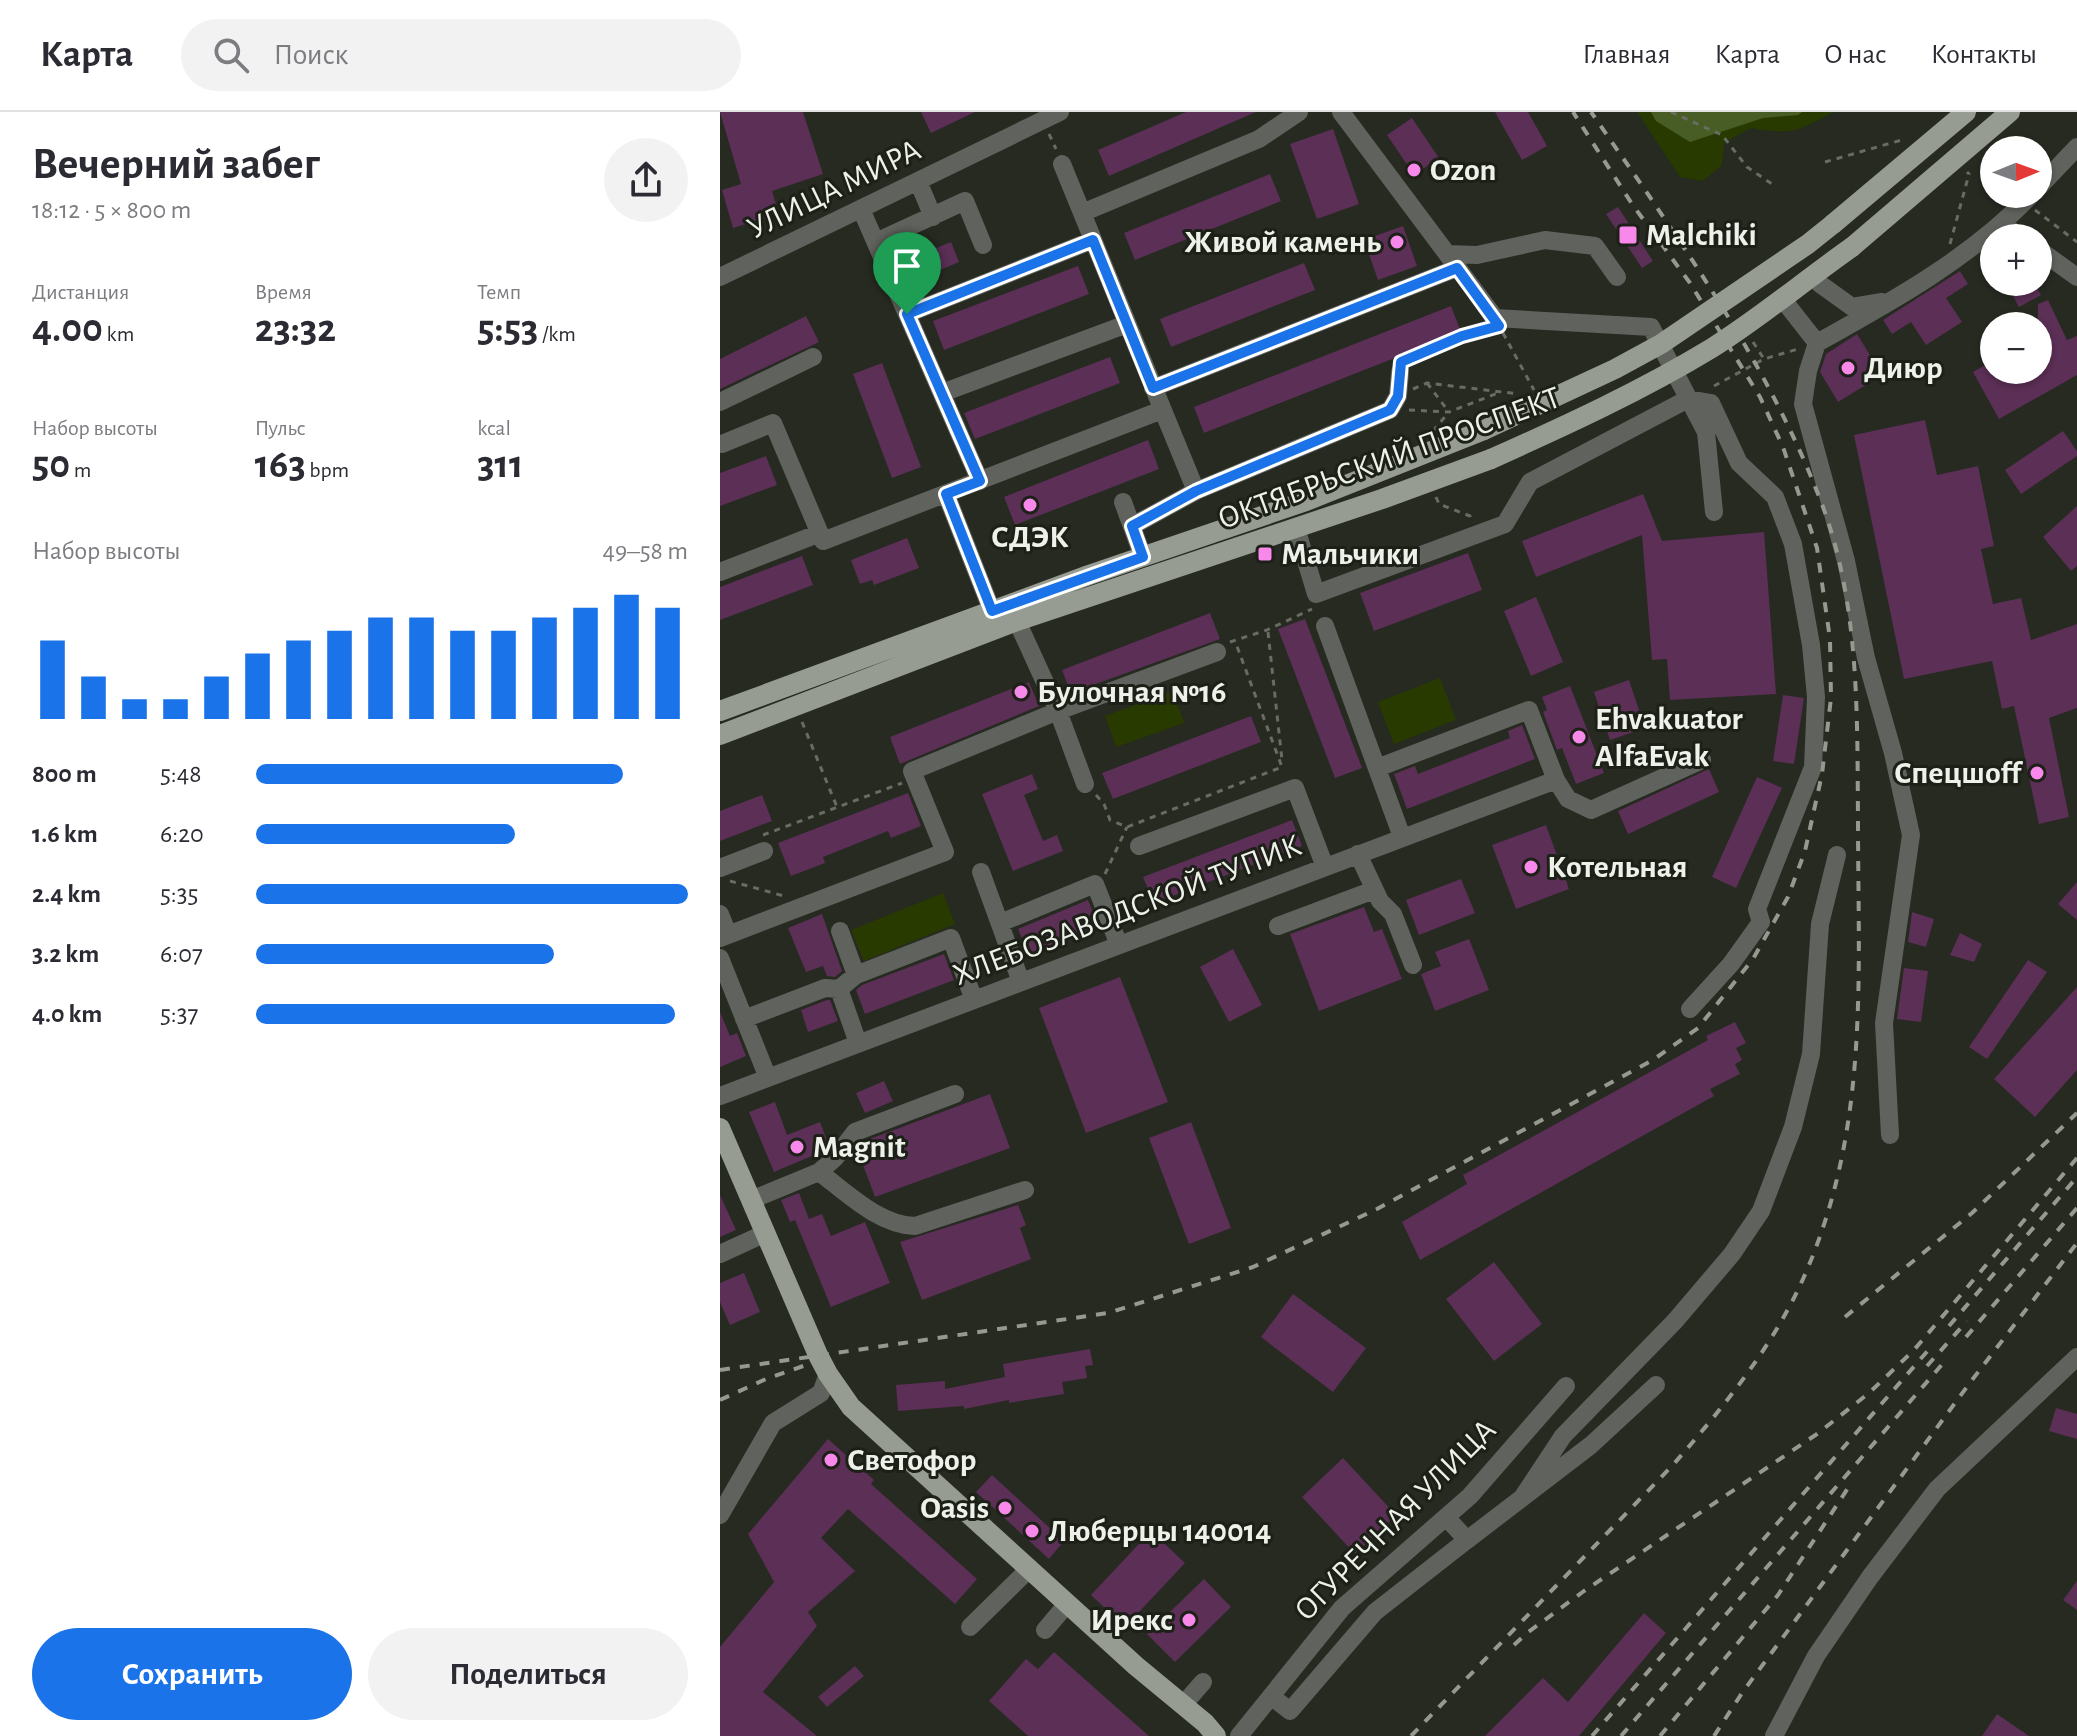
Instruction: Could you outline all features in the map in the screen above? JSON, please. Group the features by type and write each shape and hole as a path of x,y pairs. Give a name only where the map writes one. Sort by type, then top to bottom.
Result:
{"main road":[{"name":"ОКТЯБРЬСКИЙ ПРОСПЕКТ","path":"720,711 1306,501 1484,430 1615,369 1661,344 1808,244 1966,112"},
{"name":"ОКТЯБРЬСКИЙ ПРОСПЕКТ","path":"720,735 1017,621 1491,459 1607,407 1715,346 1852,247 2010,112"},
{"path":"720,1128 828,1374 851,1407 913,1454 1029,1569 1216,1736"}],"street":[{"path":"1082,213 1259,139 1299,112"},
{"path":"1341,112 1497,322 1651,327 1706,432 1714,512"},
{"name":"УЛИЦА МИРА","path":"720,277 861,209 895,186 918,181 1051,115"},
{"path":"2052,173 2077,147"},
{"path":"1062,164 1196,491"},
{"path":"918,181 933,217"},
{"path":"876,242 954,210 965,201 983,245"},
{"path":"2004,224 2019,208"},
{"path":"861,209 980,481"},
{"path":"907,314 1093,240"},
{"path":"1153,388 1452,261 1477,255 1545,240 1595,246 1617,277"},
{"path":"1890,1135 1884,1023 1911,835 1893,753 1866,658 1846,561 1803,404 1808,371 1817,343 1896,300 1980,241"},
{"path":"2052,259 2077,277"},
{"path":"1820,284 1852,307 1896,300"},
{"path":"1788,306 1817,343"},
{"path":"942,393 1127,324"},
{"path":"720,402 813,357"},
{"path":"1132,526 1196,491 1394,403 1400,372"},
{"path":"1296,528 1316,594 1505,524 1530,482 1688,399 1711,403 1739,463 1775,497 1793,544 1811,645 1816,697 1813,767 1757,909 1761,922 1731,964 1690,1009"},
{"path":"721,443 773,423 823,541 1162,410"},
{"path":"946,494 992,611"},
{"path":"1123,502 1143,557"},
{"path":"720,572 820,533"},
{"path":"1017,621 1058,711 1085,784"},
{"path":"1325,626 1402,837"},
{"path":"720,914 724,936 945,852 912,771 1058,711 1217,652"},
{"path":"1377,768 1529,710 1556,780 1568,799 1591,810 1702,760"},
{"name":"ХЛЕБОЗАВОДСКОЙ ТУПИК","path":"720,1096 1556,780"},
{"path":"1139,846 1295,788 1325,867"},
{"path":"720,868 764,843"},
{"path":"1358,854 1380,901 1393,914 1413,965"},
{"path":"1522,1498 1563,1436 1675,1321 1732,1254 1761,1211 1793,1127 1811,1054 1820,924 1837,855"},
{"path":"981,872 1021,982"},
{"path":"1000,923 1095,884 1119,945"},
{"path":"1278,926 1374,890"},
{"path":"840,931 856,975"},
{"path":"744,1019 825,988 839,989 856,975 951,938 974,1000"},
{"path":"720,958 768,1078"},
{"path":"839,989 858,1043"},
{"path":"751,1200 819,1172 835,1158 855,1132 955,1094"},
{"path":"819,1172 878,1216 906,1226 915,1226 1025,1190"},
{"path":"720,1254 766,1233"},
{"path":"1774,1736 1816,1656 1870,1577 1937,1489 2077,1357"},
{"path":"720,1515 773,1423 821,1393 828,1374"},
{"path":"1271,1696 1290,1711 1375,1612 1591,1445 1656,1385"},
{"name":"ОГУРЕЧНАЯ УЛИЦА","path":"1239,1736 1342,1608 1470,1496 1566,1386"},
{"path":"1446,1517 1467,1540"},
{"path":"970,1627 1029,1569"},
{"path":"1045,1630 1067,1604"},
{"path":"1183,1705 1203,1682"}],"path":[{"path":"1671,112 1722,135 1747,167 1775,186"},
{"path":"1051,115 1062,164"},
{"path":"1825,162 1912,137"},
{"path":"1949,247 1969,174 1967,172"},
{"path":"2039,208 2077,242"},
{"path":"1400,372 1401,362 1497,322 1534,389"},
{"path":"1688,399 1764,359 1817,343"},
{"path":"1427,383 1449,412"},
{"path":"1394,403 1427,383 1519,394"},
{"path":"1426,440 1449,412 1502,392"},
{"path":"1394,403 1449,412"},
{"path":"1435,494 1439,504 1470,516"},
{"path":"1267,630 1282,767"},
{"path":"1235,640 1282,767"},
{"path":"801,720 837,807"},
{"path":"1097,890 1127,827 1282,767"},
{"path":"764,843 837,807 909,780"},
{"path":"1085,784 1104,804 1110,820 1127,827"}],"green space":[{"path":"1637,112 1833,112 1794,130 1751,128 1724,143 1722,165 1703,181 1680,177"},
{"path":"1651,112 1802,112 1763,118 1690,142 1656,121"},
{"path":"1440,678 1456,720 1394,744 1378,702"},
{"path":"1173,691 1184,723 1116,747 1105,716"},
{"path":"943,893 955,924 864,961 851,930"}],"building":[{"path":"720,112 803,112 823,174 772,191 779,214 733,228 722,190 741,184"},
{"path":"921,112 975,112 931,133"},
{"path":"1186,112 1256,112 1109,176 1098,150"},
{"path":"1495,112 1528,112 1547,146 1522,160"},
{"path":"1412,118 1439,158 1414,175 1387,135"},
{"path":"1333,129 1359,204 1317,219 1290,144"},
{"path":"1270,174 1281,201 1135,260 1124,233"},
{"path":"1618,207 1653,261 1642,268 1606,214"},
{"path":"1403,226 1417,266 1378,280 1364,240"},
{"path":"951,242 959,262 919,279 911,258"},
{"path":"1304,263 1315,290 1171,347 1160,319"},
{"path":"1078,266 1089,294 944,350 933,321"},
{"path":"1960,271 1968,284 1946,298 1962,322 1926,345 1911,322 1892,334 1883,320"},
{"path":"2013,296 2039,296 2019,307"},
{"path":"2048,300 2067,340 2077,336 2077,375 1999,419 1973,372 1980,368 1980,384 2052,384 2052,312 2038,312 2038,304"},
{"path":"1451,306 1461,332 1204,433 1194,407"},
{"path":"806,316 819,342 720,389 720,359"},
{"name":"Диюр","path":"1857,334 1882,375 1838,402 1820,372 1826,354"},
{"path":"1110,357 1120,383 975,439 964,413"},
{"path":"882,363 921,467 892,478 853,374"},
{"path":"1925,420 1937,475 1978,466 1994,546 1981,549 1993,604 2021,598 2031,640 2077,624 2077,708 2049,718 2069,817 2039,824 2014,706 2002,709 1992,661 1904,679 1854,435"},
{"path":"2063,431 2077,451 2077,456 2021,494 2005,470"},
{"path":"1148,440 1159,469 1015,525 1004,497"},
{"path":"766,456 777,485 720,506 720,473"},
{"path":"1643,494 1662,541 1764,532 1776,694 1670,700 1667,659 1652,660 1642,535 1536,577 1522,541"},
{"path":"2077,506 2077,566 2071,571 2043,537"},
{"path":"907,538 919,568 874,585 872,580 860,584 851,560"},
{"path":"1468,553 1482,590 1374,631 1360,593"},
{"path":"802,556 813,585 720,620 720,587"},
{"path":"1536,597 1563,662 1531,676 1504,611"},
{"path":"1210,613 1220,639 1071,693 1062,670"},
{"path":"1305,619 1362,768 1335,778 1278,629"},
{"path":"1629,680 1645,728 1610,740 1594,692"},
{"path":"1029,682 1039,706 900,764 890,737"},
{"path":"1570,686 1604,773 1576,784 1562,748 1557,750 1543,712 1547,710 1542,697"},
{"path":"1783,695 1804,698 1794,764 1773,761"},
{"path":"1251,716 1261,742 1113,799 1102,773"},
{"path":"1522,725 1535,759 1407,809 1394,774 1415,766 1418,774 1510,738 1508,731"},
{"path":"1709,769 1719,792 1628,834 1618,811"},
{"path":"1032,774 1038,789 1024,795 1043,841 1057,835 1063,851 1013,871 982,794"},
{"path":"1757,777 1782,788 1736,888 1712,877"},
{"path":"908,793 921,826 891,838 888,831 823,857 825,863 791,876 778,843"},
{"path":"762,795 772,821 720,841 720,811"},
{"path":"1292,820 1302,846 1154,903 1143,877"},
{"name":"Котельная","path":"1546,825 1569,889 1516,909 1492,845"},
{"path":"1461,879 1475,913 1419,935 1406,900"},
{"path":"2077,882 2077,920 2058,904"},
{"path":"1088,900 1099,927 1028,954 1018,929"},
{"path":"1364,907 1374,932 1382,929 1402,979 1319,1011 1290,934"},
{"path":"1912,912 1934,919 1926,947 1908,942"},
{"path":"822,914 842,971 835,977 827,976 823,966 806,972 788,928"},
{"path":"1960,933 1982,944 1974,962 1950,955"},
{"path":"1469,939 1489,990 1435,1011 1421,974 1441,966 1435,952"},
{"path":"1233,949 1262,1005 1229,1022 1200,967"},
{"path":"944,954 954,980 865,1014 856,990 862,985"},
{"path":"2028,960 2047,972 1987,1059 1969,1047"},
{"path":"1904,968 1928,971 1921,1022 1897,1019"},
{"path":"1120,977 1168,1102 1086,1133 1039,1008"},
{"path":"2077,987 2077,1070 2035,1117 1994,1079"},
{"path":"830,1000 838,1021 808,1032 801,1010"},
{"path":"720,1012 730,1036 737,1033 746,1056 720,1067"},
{"path":"1735,1022 1746,1043 1736,1048 1742,1060 1735,1064 1740,1074 1710,1089 1714,1096 1420,1260 1402,1222 1467,1184 1463,1175 1708,1040 1706,1036"},
{"path":"884,1081 893,1101 865,1113 856,1093"},
{"path":"990,1094 1010,1148 875,1197 857,1149 862,1142"},
{"name":"Magnit","path":"775,1102 787,1135 820,1122 829,1146 826,1150 774,1172 749,1112"},
{"path":"1191,1122 1231,1228 1189,1244 1149,1138"},
{"path":"799,1193 809,1219 822,1214 831,1236 865,1222 890,1283 831,1307 795,1220 790,1222 781,1200"},
{"path":"720,1195 736,1230 720,1237"},
{"path":"1018,1205 1026,1225 1020,1228 1031,1259 922,1300 900,1242"},
{"path":"1494,1262 1542,1324 1494,1361 1446,1299"},
{"path":"744,1273 760,1312 730,1325 720,1302 720,1283"},
{"path":"1293,1294 1366,1348 1333,1392 1261,1337"},
{"path":"1090,1349 1093,1365 1085,1366 1087,1378 1062,1382 1064,1394 964,1409 964,1406 898,1411 896,1385 945,1381 945,1389 1005,1377 1003,1364"},
{"path":"2056,1408 2077,1414 2077,1439 2049,1431"},
{"path":"828,1439 874,1480 871,1484 977,1579 955,1604 848,1509 821,1538 855,1571 808,1612 817,1626 763,1692 817,1736 720,1736 720,1647 774,1582 748,1534"},
{"path":"1343,1458 1396,1515 1355,1554 1302,1497"},
{"path":"992,1475 1064,1541 1049,1559 976,1492"},
{"path":"1151,1531 1185,1563 1125,1627 1091,1595"},
{"name":"Ирекс","path":"1204,1579 1231,1607 1175,1662 1147,1634"},
{"path":"2077,1581 2077,1610 2063,1600"},
{"path":"1644,1613 1666,1633 1579,1736 1485,1736 1543,1678 1568,1702"},
{"path":"1054,1652 1149,1736 1028,1736 989,1701 1026,1659 1038,1669"},
{"path":"855,1666 864,1676 827,1707 818,1697"},
{"path":"1997,1714 2029,1736 1982,1736"}],"railway":[{"path":"720,1370 1108,1313 1253,1267 1377,1209 1653,1060 1698,1028 1753,959 1788,897 1805,851 1822,774 1831,698 1830,639 1817,548 1783,447 1760,397 1690,283 1632,204 1573,112"},
{"path":"1411,1736 1672,1466 1745,1377 1791,1305 1803,1279 1825,1223 1850,1110 1856,1053 1859,938 1856,698 1849,617 1833,538 1798,447 1746,347 1687,252 1591,112"},
{"path":"1845,1317 1972,1213 2077,1113"},
{"path":"1514,1645 1584,1591 1817,1434 1869,1393 1914,1350 2077,1158"},
{"path":"1949,1326 2077,1177"},
{"path":"1966,1337 2077,1208"},
{"path":"1714,1736 1742,1693 1969,1384 2077,1243"},
{"path":"1927,1366 1967,1321"},
{"path":"1592,1736 1931,1347"},
{"path":"1621,1736 1945,1361"},
{"path":"720,1400 809,1364"},
{"path":"1660,1736 1778,1595 1850,1485"}],"place":[{"name":"Ozon","path":"1414,170"},
{"name":"Malchiki","path":"1628,235"},
{"name":"Живой камень","path":"1397,242"},
{"name":"Диюр","path":"1848,368"},
{"name":"СДЭК","path":"1030,505"},
{"name":"Мальчики","path":"1265,554"},
{"name":"Булочная №16","path":"1021,692"},
{"name":"Ehvakuator AlfaEvak","path":"1579,737"},
{"name":"Спецшoff","path":"2037,773"},
{"name":"Котельная","path":"1531,867"},
{"name":"Magnit","path":"797,1147"},
{"name":"Светофор","path":"831,1460"},
{"name":"Oasis","path":"1005,1508"},
{"name":"Люберцы 140014","path":"1032,1531"},
{"name":"Ирекс","path":"1189,1620"}],"route":[{"path":"1093,240 1153,388 1457,268 1499,326 1462,336 1401,362 1398,396 1390,410 1196,491 1132,526 1143,557 992,611 946,494 980,481 907,314 1093,240"}]}
